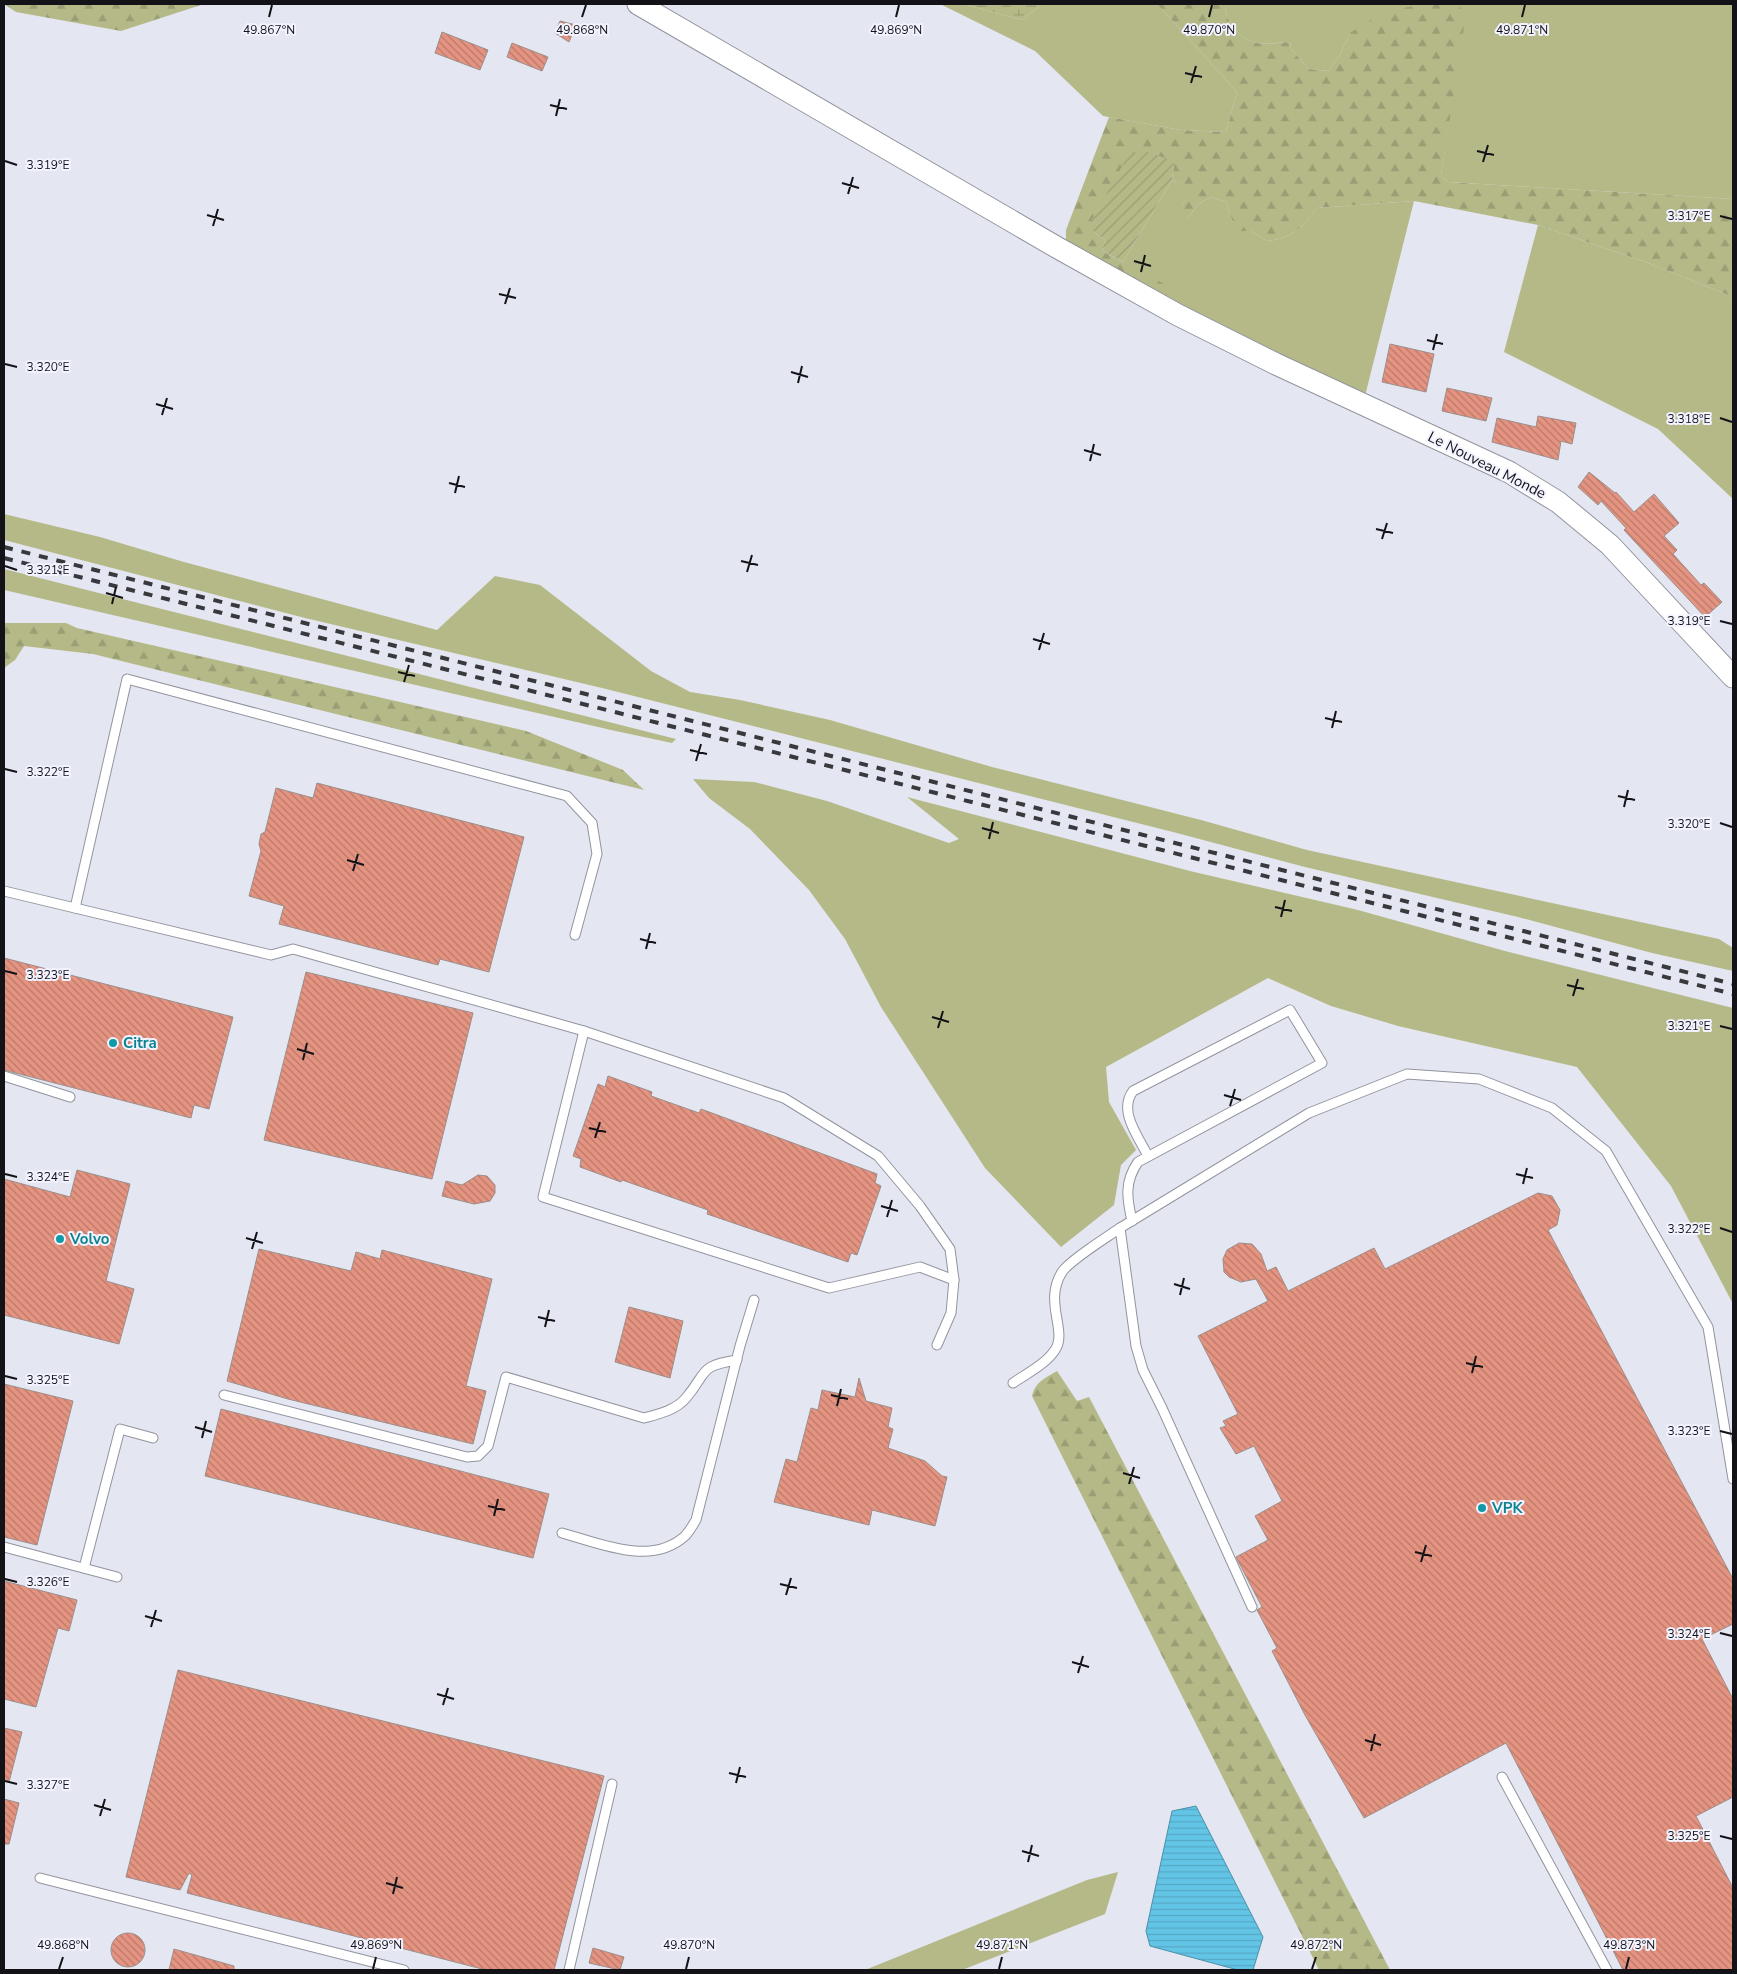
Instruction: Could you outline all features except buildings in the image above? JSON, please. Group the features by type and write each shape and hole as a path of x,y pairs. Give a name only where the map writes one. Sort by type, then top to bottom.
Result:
{"street":[{"name":"Le Nouveau Monde","path":"638,4 1058,248 1178,315 1276,364 1509,472 1558,502 1610,545 1733,677"}],"lane":[{"path":"75,908 127,679 567,796 592,823 597,854 575,935"},
{"path":"4,891 271,955 293,949 584,1031 784,1098 878,1156 920,1206 950,1249 954,1280 951,1313 937,1345"},
{"path":"1132,1221 1127,1195 1128,1185 1138,1162 1322,1063 1290,1010 1133,1091 1128,1098 1126,1107 1148,1156"},
{"path":"584,1031 543,1197 829,1288 920,1268 954,1280"},
{"path":"1013,1383 1056,1350 1059,1338 1054,1293 1063,1270 1120,1228 1309,1113 1407,1074 1479,1079 1552,1108 1606,1151 1708,1327 1733,1479"},
{"path":"4,1076 70,1097"},
{"path":"1120,1228 1136,1346 1143,1370 1252,1607"},
{"path":"562,1533 623,1550 644,1551 666,1547 685,1536 696,1520 754,1300"},
{"path":"224,1396 467,1457 478,1456 488,1446 506,1377 644,1418 664,1413 685,1399 703,1372 716,1363 737,1360"},
{"path":"84,1568 120,1429 152,1438"},
{"path":"4,1547 117,1577"},
{"path":"1502,1777 1607,1970"},
{"path":"569,1970 612,1784"},
{"path":"40,1878 404,1970"}],"green space":[{"path":"4,4 204,4 121,31 16,12"},
{"path":"940,4 963,4 1022,20 1042,4 1157,4 1237,92 1226,132 1181,130 1103,116 1035,51"},
{"path":"963,4 1042,4 1022,20"},
{"path":"1157,4 1225,4 1226,14 1230,23 1247,40 1267,44 1290,42 1291,49 1309,69 1328,71 1340,55 1350,33 1387,10 1424,5 1459,5 1466,14 1441,176 1448,182 1733,199 1733,297 1648,263 1538,225 1414,201 1317,208 1307,221 1290,235 1267,241 1251,231 1233,231 1233,223 1226,202 1211,197 1198,204 1188,218 1181,213 1190,188 1172,180 1174,164 1094,232 1105,240 1102,251 1170,287 1168,300 1066,242 1066,230 1109,117 1181,130 1226,132 1237,92"},
{"path":"1225,4 1733,4 1733,199 1448,182 1441,176 1452,99 1350,33 1340,55 1328,71 1309,69 1291,49 1290,42 1266,44 1247,40 1235,29 1229,20"},
{"path":"1144,151 1171,160 1174,164 1172,180 1123,262 1102,251 1105,240 1094,232 1091,221 1129,154"},
{"path":"1172,180 1191,188 1182,206 1188,218 1198,204 1211,197 1226,202 1233,223 1267,241 1290,235 1307,221 1317,208 1414,201 1365,396 1168,300 1123,262"},
{"path":"1538,225 1648,263 1733,297 1733,499 1658,429 1504,352"},
{"path":"4,514 100,537 184,562 437,630 495,576 540,585 651,671 690,692 740,700 830,720 992,767 1201,820 1307,850 1719,939 1733,948 1733,971 1652,953 1518,917 1305,867 602,688 305,618 4,540"},
{"path":"4,569 676,739 672,743 611,730 4,590"},
{"path":"4,623 66,623 77,628 526,731 623,770 644,790 93,654 24,646 15,660 4,668"},
{"path":"693,779 754,782 827,801 949,843 959,839 907,797 1194,872 1358,910 1505,951 1733,1008 1733,1304 1671,1186 1577,1067 1398,1026 1331,1006 1268,978 1106,1067 1109,1102 1136,1150 1121,1165 1114,1205 1061,1247 985,1168 881,1007 845,939 809,890 750,829 709,798"},
{"path":"1057,1371 1077,1401 1089,1397 1390,1970 1319,1970 1032,1396 1038,1384"},
{"path":"1118,1872 1105,1914 962,1970 865,1970 1087,1880"}],"water":[{"path":"1196,1806 1263,1937 1253,1970 1238,1970 1150,1946 1146,1931 1172,1811"}],"railway":[{"path":"4,547 1733,984"},
{"path":"4,558 1733,994"}],"place":[{"name":"Citra","path":"113,1043"},
{"name":"Volvo","path":"60,1239"},
{"name":"VPK","path":"1482,1508"}]}
